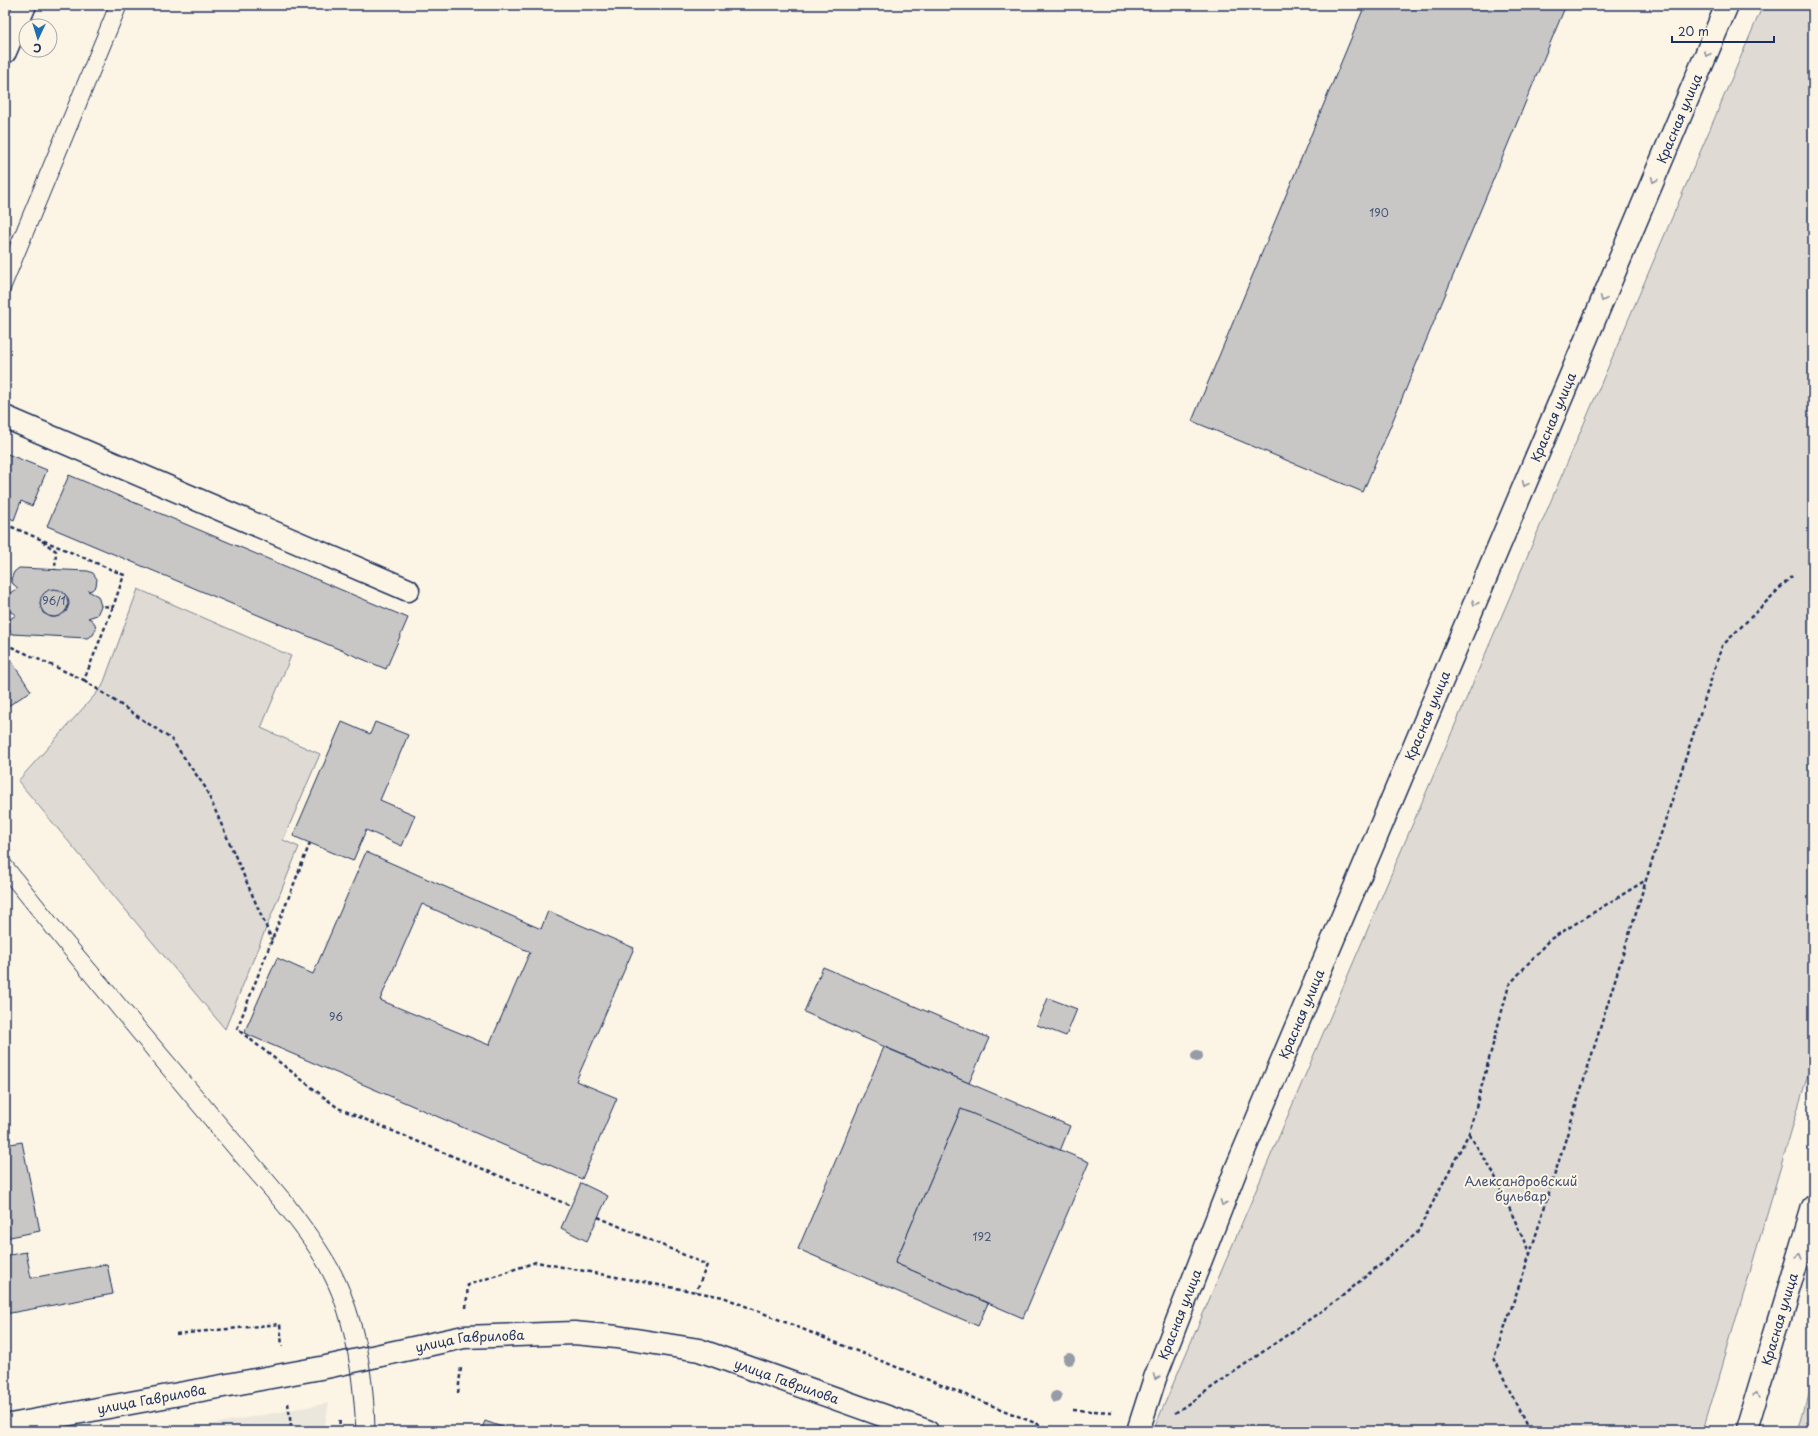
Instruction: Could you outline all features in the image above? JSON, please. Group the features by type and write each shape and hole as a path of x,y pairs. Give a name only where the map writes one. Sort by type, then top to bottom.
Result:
{"main road":[{"path":"5,52 25,5"},
{"name":"Красная улица","path":"1138,1431 1156,1378 1237,1166 1728,5"},
{"path":"5,417 408,590"},
{"name":"Красная улица","path":"1746,1431 1813,1207"},
{"name":"улица Гаврилова","path":"5,1426 326,1366 464,1337 574,1333 617,1337 700,1350 927,1431"}],"path":[{"path":"5,524 124,575 84,680"},
{"path":"38,538 56,551 55,570"},
{"path":"1529,1431 1494,1358 1530,1254 1646,880 1722,646 1792,576"},
{"path":"101,606 113,607"},
{"path":"5,644 84,680 171,739 205,787 272,940"},
{"path":"310,843 237,1029 338,1108 571,1206"},
{"path":"1169,1417 1340,1298 1417,1233 1469,1133 1509,985 1550,940 1646,880"},
{"path":"1469,1133 1493,1172 1530,1254"},
{"path":"598,1217 707,1265 696,1292"},
{"path":"468,1285 536,1262 722,1297 1055,1431"},
{"path":"339,1431 340,1417"}],"shaded area":[{"path":"329,1403 324,1431 173,1431"}],"green space":[{"name":"Александровский бульвар","path":"1763,5 1813,5 1813,1057 1703,1431 1153,1431"},
{"path":"138,589 291,656 261,728 320,754 283,840 299,847 225,1029 18,781 102,687"},
{"path":"1813,1377 1813,1431 1798,1431"}],"building":[{"path":"1365,5 1566,5 1363,492 1192,421"},
{"path":"5,453 47,470 32,506 21,501 14,520 5,516"},
{"path":"69,475 408,618 386,669 47,526"},
{"path":"19,568 88,571 93,573 97,579 96,586 92,590 88,591 98,596 101,606 97,615 88,618 95,624 96,629 93,635 87,638 12,634 9,629 9,623 10,619 16,615 8,610 6,600 10,593 18,588 13,584 11,579 14,572","holes":["53,589 63,592 68,598 69,604 66,612 56,617 51,617 43,613 40,604 43,595"]},
{"path":"54,589 64,593 68,603 64,613 54,617 44,613 40,603 44,593"},
{"path":"6,653 31,691 5,708 5,654"},
{"path":"342,722 370,734 375,722 408,735 380,800 415,815 402,846 366,830 353,861 293,836"},
{"path":"366,852 541,929 548,911 634,948 576,1081 617,1098 582,1179 244,1033 277,958 313,974","holes":["422,904 530,952 489,1045 380,1000"]},
{"path":"823,967 989,1038 969,1083 804,1012"},
{"path":"1048,998 1077,1009 1066,1036 1037,1025"},
{"path":"884,1047 1070,1126 1060,1151 961,1109 895,1263 988,1303 978,1326 798,1249"},
{"path":"961,1109 1089,1162 1023,1318 895,1263"},
{"path":"22,1142 40,1231 5,1238 5,1145"},
{"path":"581,1183 608,1196 587,1241 561,1228"},
{"path":"26,1252 31,1278 107,1264 113,1294 5,1314 5,1256"},
{"path":"485,1421 513,1431 481,1431"}],"tram line":[{"path":"5,256 109,5"},
{"path":"5,303 128,5"},
{"path":"5,853 67,931 291,1196 330,1251 349,1288 362,1328 367,1348 373,1390 375,1431"},
{"path":"5,881 226,1150 279,1211 314,1260 332,1295 348,1352 356,1431"}]}
